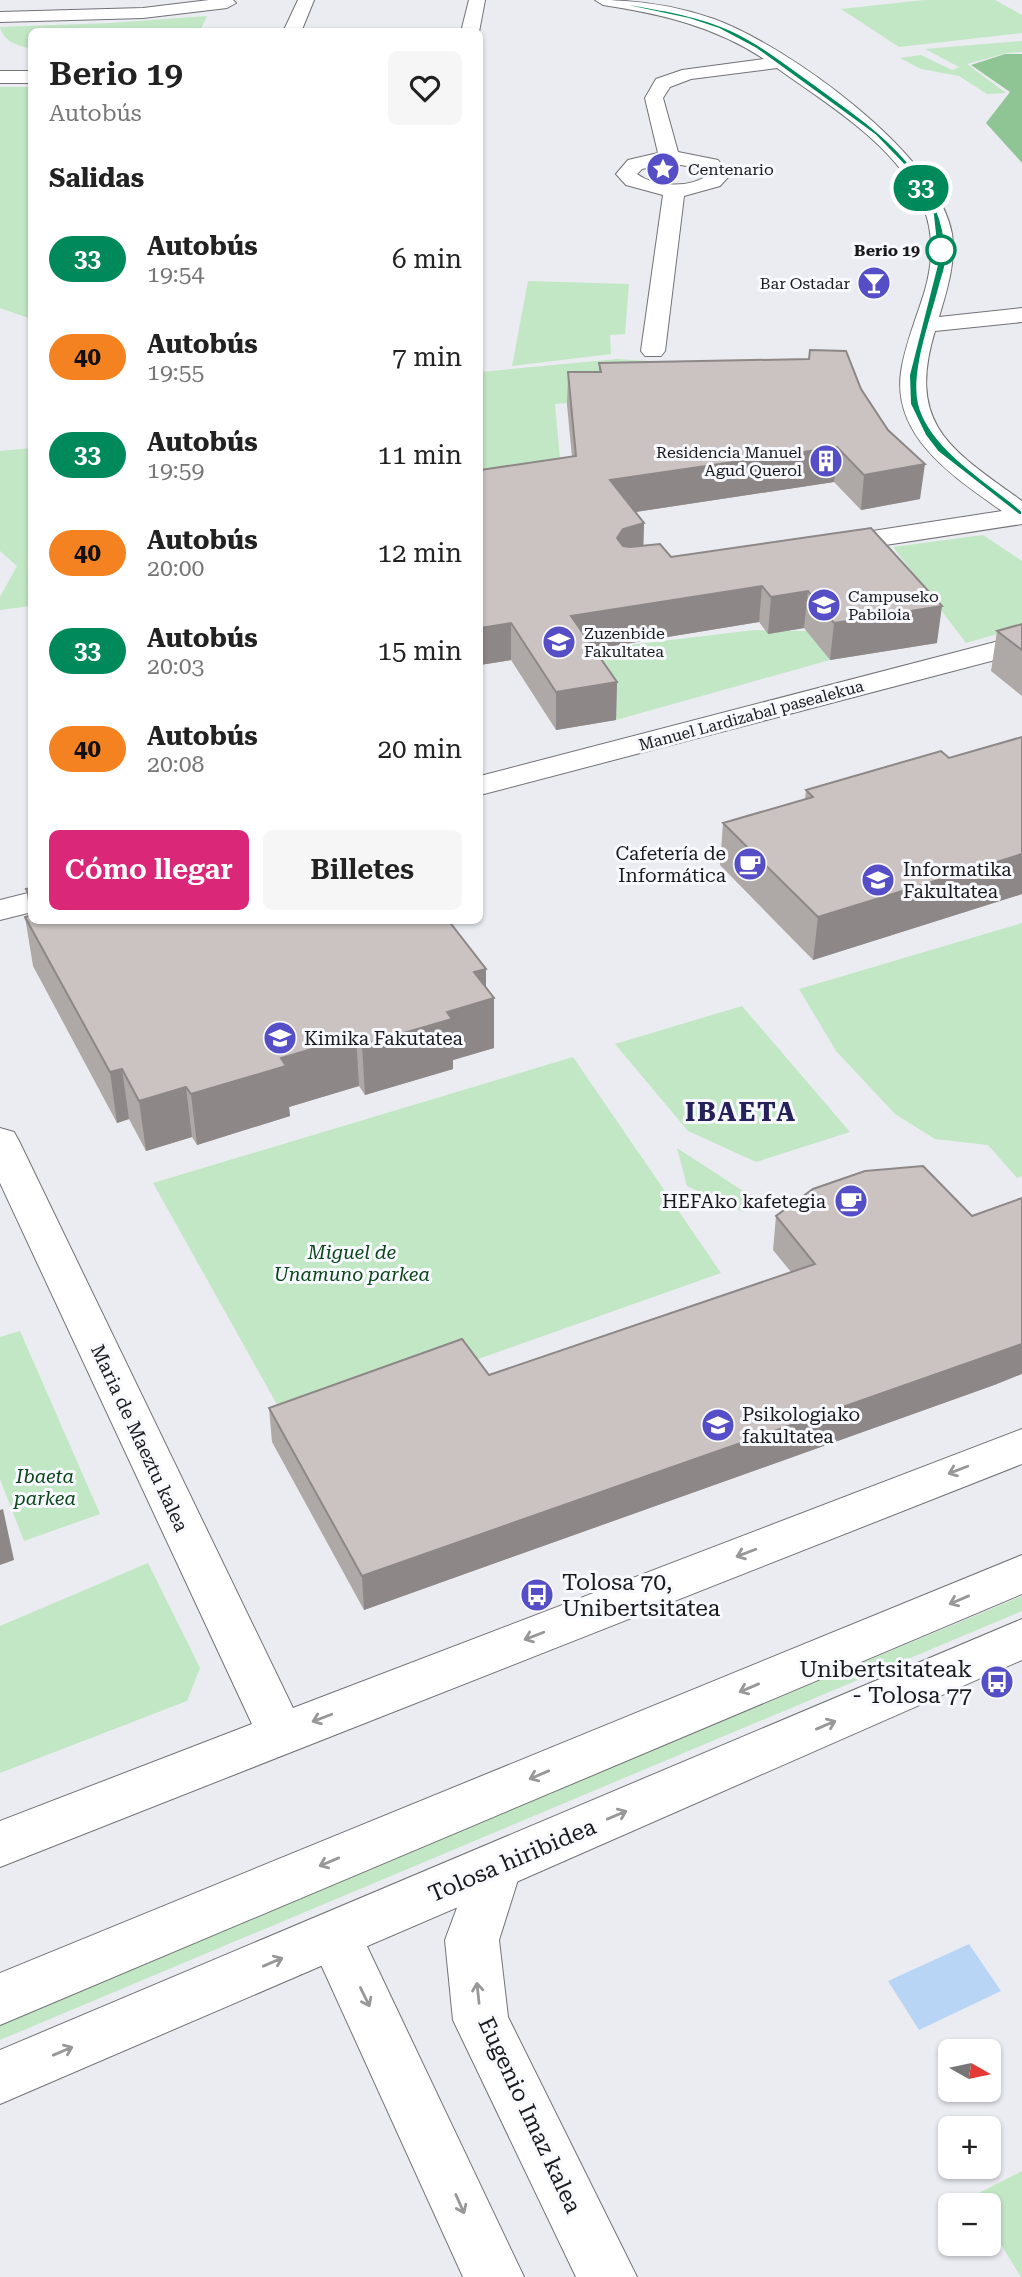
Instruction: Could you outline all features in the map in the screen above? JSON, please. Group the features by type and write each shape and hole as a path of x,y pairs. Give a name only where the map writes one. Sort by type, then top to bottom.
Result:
{"street":[{"path":"112,14 186,0"},
{"path":"206,0 227,3"},
{"path":"471,28 477,0"},
{"path":"603,0 660,10 722,28 781,62 878,134 908,165 937,215 942,261 912,389 920,419 929,435 958,465 1022,514"},
{"path":"0,17 171,11 249,1"},
{"path":"293,28 299,4"},
{"path":"669,157 654,98 663,83 688,74 781,62"},
{"path":"0,77 28,77"},
{"path":"669,157 711,164 720,175 711,184 674,190 635,182 626,174 635,164 669,157"},
{"path":"653,351 674,190"},
{"path":"926,325 1022,315"},
{"path":"799,550 1022,514"},
{"name":"Manuel Lardizabal pasealekua","path":"483,785 1022,644"},
{"path":"0,911 28,903"},
{"name":"Maria de Maeztu kalea","path":"0,1141 281,1734"},
{"path":"0,1844 1022,1446"},
{"path":"0,1998 1022,1574"},
{"name":"Tolosa hiribidea","path":"0,2077 496,1867 1022,1639"},
{"name":"Eugenio Imaz kalea","path":"496,1867 472,1940 481,2020 607,2277"},
{"path":"335,1936 494,2277"}],"green space":[{"path":"924,0 995,0 1022,15 1022,33 899,47 841,9"},
{"path":"207,16 201,28 28,28 28,48 8,39 0,27"},
{"path":"1022,41 1022,52 1007,53 967,64 1006,93 987,94 959,76 921,69 900,58 921,55 952,70 959,67 925,49"},
{"path":"1005,54 1022,54 1022,163 986,123 1010,92 971,65"},
{"path":"0,87 28,87 28,318 0,308"},
{"path":"528,281 629,284 625,334 610,335 611,354 512,366"},
{"path":"617,359 799,370 798,388 555,404 562,481 483,497 483,372"},
{"path":"28,448 28,606 0,610 0,597 17,566 0,551 0,451"},
{"path":"983,535 1022,561 1022,627 966,643 893,547"},
{"path":"754,630 807,631 830,660 616,720 579,651"},
{"path":"1022,923 1022,1176 1017,1178 988,1145 935,1139 895,1114 836,1051 799,989"},
{"path":"742,1006 850,1132 756,1162 688,1131 615,1044"},
{"name":"Miguel de Unamuno parkea","path":"573,1057 721,1273 289,1426 153,1183"},
{"path":"677,1148 763,1204 743,1212 687,1186"},
{"name":"Ibaeta parkea","path":"20,1331 100,1514 24,1541 0,1479 0,1337"},
{"path":"148,1563 200,1668 187,1701 0,1773 0,1626"},
{"path":"1022,1596 1022,1611 0,2040 0,2023"},
{"path":"1022,2171 1022,2277 1001,2244 1001,2193 979,2193"}],"water":[{"path":"969,1944 1001,1991 919,2030 888,1981"}],"building":[{"path":"810,350 846,351 861,389 888,430 925,464 864,475 837,447 610,480 644,523 623,529 617,538 623,546 630,547 660,544 671,557 871,528 942,606 834,623 808,591 771,597 762,586 571,616 617,682 556,692 511,623 483,628 483,470 576,456 568,372 601,372 599,363 809,359"},
{"path":"1022,624 1022,650 997,631"},
{"name":"Informatika Fakultatea","path":"1022,737 1022,854 818,917 723,823 813,797 806,790 941,751 949,758"},
{"name":"Kimika Fakutatea","path":"29,924 451,924 486,969 474,972 494,998 447,1012 452,1019 362,1045 356,1036 281,1058 286,1066 191,1094 186,1087 139,1101 122,1069 110,1072"},
{"path":"923,1166 972,1216 1022,1198 1022,1344 362,1576 269,1408 462,1339 489,1375 815,1264 776,1216 813,1189 865,1171"}],"bus line":[{"name":"33","path":"603,0 660,10 722,28 781,62 878,134 908,165 937,215 942,261 913,375 915,404 929,435 942,450 1022,513"}],"place":[{"name":"Centenario","path":"663,169"},
{"name":"Berio 19","path":"941,250"},
{"name":"Bar Ostadar","path":"874,283"},
{"name":"Residencia Manuel Agud Querol","path":"826,461"},
{"name":"Campuseko Pabiloia","path":"824,605"},
{"name":"Zuzenbide Fakultatea","path":"559,642"},
{"name":"Cafetería de Informática","path":"750,864"},
{"name":"Informatika Fakultatea","path":"878,880"},
{"name":"Kimika Fakutatea","path":"280,1038"},
{"name":"HEFAko kafetegia","path":"851,1201"},
{"name":"Psikologiako fakultatea","path":"718,1425"},
{"name":"Tolosa 70, Unibertsitatea","path":"537,1595"},
{"name":"Unibertsitateak - Tolosa 77","path":"997,1682"}],"district":[{"name":"IBAETA","path":"741,1112"}]}
